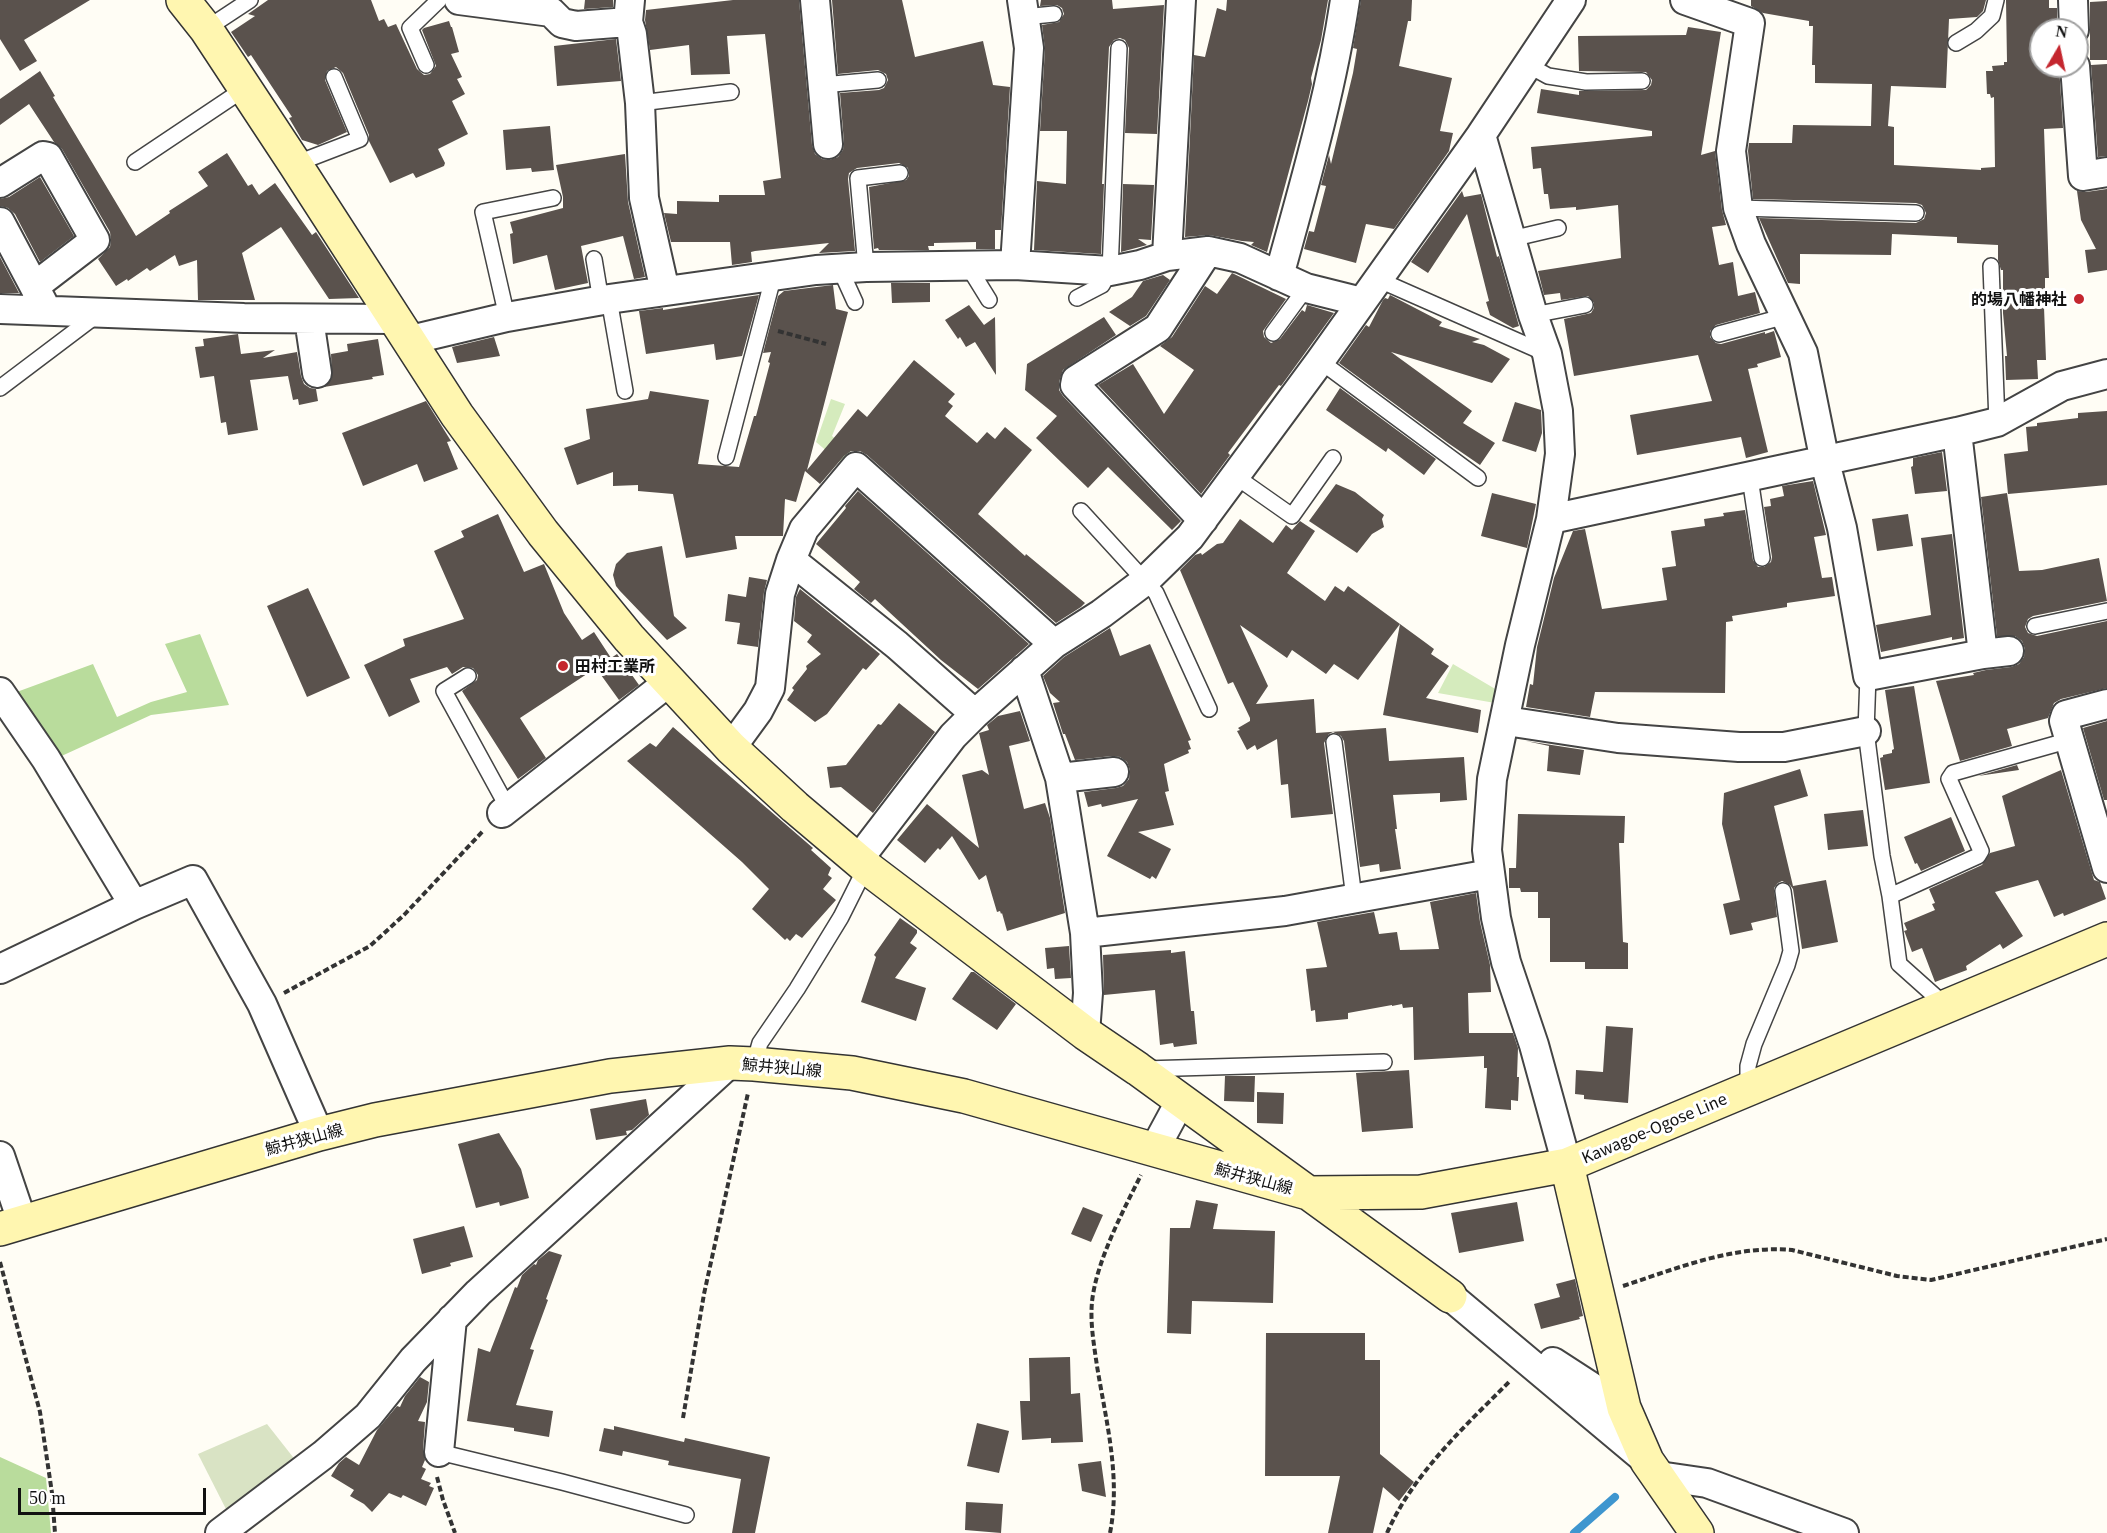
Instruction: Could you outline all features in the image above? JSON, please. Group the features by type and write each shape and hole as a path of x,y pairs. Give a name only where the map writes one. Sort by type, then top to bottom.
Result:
{"main road":[{"path":"183,0 206,29 457,415 543,533 629,638 731,748 764,780 862,864 1085,1033 1450,1296"},
{"name":"Kawagoe-Ogose Line","path":"1697,1533 1653,1468 1624,1408 1567,1165 2107,939"},
{"name":"鯨井狭山線","path":"11,1225 319,1134 375,1120 610,1076 742,1064 852,1073 964,1096 1308,1193 1420,1192 1567,1165"}],"street":[{"path":"459,0 551,12 562,24 576,27 633,6 632,34 640,103 644,198 665,291"},
{"path":"815,0 828,144"},
{"path":"1167,256 1181,0"},
{"path":"1279,276 1316,136 1338,43 1345,0"},
{"path":"862,864 953,736 975,714 1054,644 1101,614 1145,581 1190,537 1320,361 1481,135 1571,0"},
{"path":"2073,0 2074,18"},
{"path":"1696,2 1750,23 1731,151 1738,208 1751,244 1803,353 1842,528 1868,676 1996,652 1957,432"},
{"path":"1015,265 1029,48 1023,9"},
{"path":"2076,78 2083,176 2107,172"},
{"path":"1481,135 1533,315 1547,354 1558,411 1560,454 1551,519 1520,645 1506,721 1492,779 1487,850 1496,918 1506,962 1534,1045 1567,1165"},
{"path":"0,183 43,156 48,157 95,240 41,299"},
{"path":"0,222 41,299"},
{"path":"1203,520 1076,385 1076,380 1158,328 1208,251"},
{"path":"0,309 41,299 99,314 309,320 402,329 507,317 605,300 773,278 816,270 1015,265 1110,271 1140,265 1167,256 1208,251 1240,258 1306,288 1369,291"},
{"path":"309,320 317,373"},
{"path":"1551,519 1826,462 1997,422 2062,386 2107,374"},
{"path":"731,748 758,711 770,688 780,594 790,560 804,529 856,467 1054,644"},
{"path":"790,560 897,645 975,714"},
{"path":"1024,670 1060,778 1085,933 1088,993 1085,1033"},
{"path":"505,811 670,681"},
{"path":"0,692 46,759 134,905"},
{"path":"2107,704 2066,715 2064,721 2107,868"},
{"path":"1506,721 1618,738 1738,747 1784,747 1866,731"},
{"path":"1060,778 1114,772"},
{"path":"1085,933 1285,911 1490,874"},
{"path":"0,969 134,905 193,880 262,1004 319,1134"},
{"path":"220,1533 323,1455 368,1416 413,1360 478,1293 742,1064"},
{"path":"1154,1150 1181,1101"},
{"path":"0,1156 11,1225"},
{"path":"1450,1296 1653,1468 1707,1483 1844,1533"},
{"path":"1450,1296 1624,1408"},
{"path":"439,1452 452,1319"}],"lane":[{"path":"206,29 250,0"},
{"path":"426,65 410,28 439,0"},
{"path":"1956,43 1976,31 1992,16 1996,0"},
{"path":"1023,9 1054,14"},
{"path":"1077,298 1102,285 1110,271 1119,48"},
{"path":"1528,65 1548,76 1586,82 1642,81"},
{"path":"295,164 360,139 334,78"},
{"path":"822,85 878,80"},
{"path":"135,162 244,88"},
{"path":"640,103 731,92"},
{"path":"855,302 853,268 858,178 900,173"},
{"path":"507,317 483,212 553,198"},
{"path":"1738,208 1916,213"},
{"path":"1511,239 1558,228"},
{"path":"594,259 625,391"},
{"path":"968,266 989,300"},
{"path":"1991,266 1997,422"},
{"path":"726,457 773,278"},
{"path":"1273,333 1306,288"},
{"path":"1369,291 1547,354"},
{"path":"1533,315 1585,305"},
{"path":"0,388 99,314"},
{"path":"1719,334 1786,316"},
{"path":"1320,361 1478,478"},
{"path":"1235,476 1292,516 1333,458"},
{"path":"1750,478 1762,558"},
{"path":"1081,511 1156,593 1209,709"},
{"path":"2035,626 2107,611"},
{"path":"468,676 444,691 505,811"},
{"path":"1868,676 1866,731 1899,964 1946,1006"},
{"path":"1890,896 1978,856 1981,851 1949,779 1953,773 2070,740"},
{"path":"1334,742 1354,898"},
{"path":"742,1064 760,1043 797,990 841,917 862,864"},
{"path":"1748,1089 1748,1066 1754,1044 1791,951 1783,891"},
{"path":"1138,1069 1384,1062"},
{"path":"439,1452 686,1515"}],"path":[{"path":"760,326 826,344"},
{"path":"262,1004 370,946 404,915 463,850 505,811"},
{"path":"683,1418 742,1064"},
{"path":"1110,1533 1114,1513 1115,1483 1093,1342 1092,1302 1101,1264 1154,1150"},
{"path":"1597,1294 1699,1261 1739,1252 1791,1250 1897,1276 1931,1280 2107,1239"},
{"path":"0,1262 40,1412 52,1493 55,1533"},
{"path":"1387,1533 1396,1511 1433,1461 1529,1362"},
{"path":"439,1452 436,1472 455,1533"}],"green space":[{"path":"831,399 845,404 832,436 858,458 848,469 816,442"},
{"path":"200,634 229,705 151,715 55,759 14,693 93,664 117,717 151,702 187,692 165,644"},
{"path":"1453,664 1497,690 1495,703 1438,693"},
{"path":"267,1424 300,1466 230,1517 198,1454"},
{"path":"0,1457 46,1478 51,1533 0,1533"}],"building":[{"path":"0,0 90,0 24,40 37,61 20,71 0,39"},
{"path":"268,0 371,0 379,21 384,19 388,27 396,24 417,69 424,75 430,74 436,66 422,30 449,21 459,52 451,54 462,77 457,79 465,94 452,101 468,134 438,149 445,163 444,166 416,178 413,173 390,183 369,141 369,135 343,73 336,67 327,71 325,80 347,132 318,145 302,140 289,118 292,117 251,55 248,57 231,32 255,16 248,14"},
{"path":"585,0 613,0 613,7 584,9"},
{"path":"733,0 799,0 812,145 815,154 822,159 829,160 838,157 843,150 840,93 879,90 884,88 888,80 886,74 878,70 838,74 832,0 902,0 915,57 983,41 993,85 1010,87 1001,230 995,230 995,249 976,249 976,242 934,243 934,246 928,246 929,250 874,249 869,187 906,180 909,176 908,168 899,163 857,168 849,173 855,251 819,253 829,243 755,251 751,252 752,262 732,265 730,242 671,242 664,213 677,214 677,201 719,202 719,195 765,195 763,181 781,178 765,34 727,36 730,74 691,75 689,45 650,50 645,20 646,10"},
{"path":"1041,0 1112,0 1113,9 1164,5 1157,134 1125,133 1129,48 1125,40 1120,38 1114,40 1109,47 1101,254 1034,250 1037,181 1066,184 1067,131 1040,131 1045,49 1042,25 1059,22 1064,14 1062,8 1057,5 1040,6"},
{"path":"1227,0 1328,0 1308,101 1267,252 1251,245 1254,242 1209,235 1185,237 1194,55 1205,57 1217,8 1226,11"},
{"path":"1361,0 1412,0 1411,21 1408,21 1399,66 1452,78 1440,131 1453,133 1449,151 1394,229 1366,224 1356,263 1304,249 1309,231 1314,232 1326,186 1321,185 1329,155 1331,164 1353,73 1357,49 1353,48"},
{"path":"1751,0 1986,0 1983,11 1977,17 1949,19 1946,88 1891,86 1888,126 1894,127 1894,165 1981,170 1981,168 1995,167 1994,97 1991,98 1990,94 1987,94 1986,71 1993,71 1992,66 2004,65 2004,62 2007,62 2006,0 2049,0 2049,8 2057,8 2057,18 2029,18 2029,78 2060,78 2063,128 2044,129 2049,278 2045,278 2046,360 2037,360 2038,379 2006,380 2003,270 1998,260 1998,245 1957,243 1957,237 1892,234 1891,255 1800,254 1800,284 1788,283 1759,218 1916,223 1924,219 1926,213 1922,205 1916,203 1753,199 1749,143 1792,143 1793,125 1871,126 1872,84 1815,83 1815,65 1812,65 1813,26 1809,26 1809,21 1763,13 1751,6"},
{"path":"2107,1 2107,60 2090,60 2090,2"},
{"path":"1688,27 1721,32 1701,155 1715,151 1726,225 1712,227 1719,265 1733,262 1738,296 1755,292 1760,313 1716,325 1710,331 1710,337 1716,343 1721,344 1774,331 1781,357 1748,369 1768,452 1746,458 1741,437 1637,455 1630,415 1712,401 1698,355 1574,376 1564,319 1591,313 1594,303 1588,296 1561,300 1560,293 1544,295 1538,271 1621,258 1618,205 1576,210 1576,207 1550,209 1548,194 1544,194 1541,168 1533,169 1531,147 1652,136 1652,131 1537,113 1541,89 1579,95 1579,91 1646,90 1652,80 1646,72 1579,71 1578,36 1686,35"},
{"path":"616,39 621,81 557,86 554,46"},
{"path":"2107,64 2107,156 2098,157 2091,65"},
{"path":"40,71 55,96 53,97 136,236 208,186 198,172 227,153 248,186 252,184 259,195 275,183 312,235 316,232 359,298 329,299 281,227 242,253 255,300 198,300 197,260 179,266 175,255 150,271 147,268 116,286 98,259 110,247 110,232 62,149 54,142 29,104 0,125 0,99"},
{"path":"550,126 554,170 532,172 531,168 506,170 503,130"},
{"path":"625,154 628,202 645,277 634,279 623,236 581,246 588,283 555,290 547,255 513,264 510,234 513,233 510,222 563,208 556,165"},
{"path":"40,177 74,236 40,262 15,214 8,208 0,206 0,199 9,197"},
{"path":"1123,184 1154,185 1151,240 1138,239 1147,245 1121,252"},
{"path":"2107,189 2107,270 2088,273 2085,250 2096,249 2081,220 2077,191"},
{"path":"1462,191 1464,197 1481,194 1497,257 1499,256 1519,326 1513,328 1490,315 1486,302 1489,301 1467,214 1428,273 1411,262"},
{"path":"0,257 19,293 0,293"},
{"path":"1232,273 1286,299 1263,331 1264,337 1271,343 1280,339 1302,310 1305,312 1307,305 1334,313 1281,386 1279,385 1228,453 1230,455 1201,494 1098,385 1133,364 1164,414 1194,370 1160,346 1172,337 1205,286 1217,294"},
{"path":"1163,275 1170,280 1146,316 1130,326 1109,312 1132,297 1143,281"},
{"path":"891,283 930,283 930,302 892,303"},
{"path":"833,285 836,309 848,312 807,470 858,409 867,417 914,360 955,394 948,402 953,406 945,416 977,443 987,432 995,439 1005,427 1032,450 978,514 1025,556 1026,554 1085,603 1081,607 1056,623 860,451 851,451 844,456 820,484 805,471 796,502 785,499 783,536 735,536 737,549 686,558 673,494 638,491 638,485 613,486 613,472 577,485 564,448 590,439 586,409 648,399 650,391 709,400 698,464 739,467 770,363 768,362 771,352 763,353 778,296 784,291"},
{"path":"759,295 742,356 716,360 714,344 646,354 639,311 663,308 663,310"},
{"path":"1390,295 1442,322 1439,326 1480,339 1472,342 1484,345 1510,359 1492,383 1391,352 1472,411 1463,423 1495,443 1480,465 1339,363 1366,325 1369,327 1383,300 1388,299"},
{"path":"969,305 984,325 995,317 996,375 975,342 966,347 945,320"},
{"path":"1104,317 1116,335 1063,370 1059,390 1181,521 1172,530 1108,467 1088,488 1036,438 1057,416 1025,390 1027,364"},
{"path":"238,334 241,354 275,350 263,358 297,352 304,384 316,389 318,401 299,405 298,399 293,400 288,376 250,380 258,430 228,435 226,422 221,423 214,376 200,378 195,347 204,346 203,339"},
{"path":"494,337 500,356 457,363 452,347"},
{"path":"378,339 384,375 324,387 332,378 331,354 348,351 347,344"},
{"path":"1340,388 1436,459 1424,475 1388,448 1386,452 1326,410"},
{"path":"426,401 451,441 447,442 458,469 424,482 417,464 363,486 342,433"},
{"path":"1515,402 1541,410 1542,433 1536,452 1502,441"},
{"path":"2107,411 2107,485 2008,494 2004,454 2028,451 2026,427 2037,426 2037,423 2078,418 2078,413"},
{"path":"1942,452 1947,491 1915,494 1911,467 1913,458"},
{"path":"1813,481 1826,535 1814,537 1822,578 1832,577 1835,596 1787,603 1787,607 1732,616 1733,621 1726,622 1725,693 1595,692 1590,717 1526,707 1530,684 1533,685 1537,647 1554,578 1573,531 1585,529 1602,609 1667,600 1662,568 1676,566 1671,531 1705,526 1704,519 1745,510 1753,560 1758,567 1764,567 1771,562 1772,557 1764,507 1771,506 1770,499 1784,496 1782,486"},
{"path":"1336,484 1355,492 1384,515 1382,519 1384,527 1372,534 1357,553 1309,521"},
{"path":"858,491 1029,644 978,689 941,660 875,599 871,603 854,589 860,582 816,544"},
{"path":"1492,493 1536,504 1527,548 1481,536"},
{"path":"2007,493 2019,571 2042,570 2099,558 2107,601 2033,616 2028,619 2025,627 2028,633 2037,636 2107,621 2107,688 2061,699 2054,703 2048,718 2007,729 2012,746 1960,761 1936,681 2011,667 2019,664 2024,657 2025,649 2022,641 2015,636 1997,636 1981,497"},
{"path":"498,514 524,572 544,564 564,613 582,640 594,632 611,658 617,654 639,685 619,700 596,668 520,718 546,758 518,779 462,691 477,680 478,675 473,668 463,667 452,674 447,667 410,679 420,702 389,717 364,665 405,646 403,639 464,619 434,551 464,537 461,531"},
{"path":"1908,514 1913,546 1877,551 1872,519"},
{"path":"1240,519 1273,543 1286,525 1292,530 1300,521 1315,531 1287,573 1325,601 1335,586 1344,592 1348,586 1400,624 1358,680 1334,664 1326,674 1292,650 1287,658 1240,625 1268,686 1256,704 1314,699 1316,733 1386,728 1389,761 1464,757 1467,800 1440,802 1440,793 1393,795 1401,869 1380,872 1379,864 1360,867 1344,741 1341,736 1333,732 1329,734 1324,743 1333,814 1291,818 1288,784 1281,785 1277,739 1257,750 1255,745 1247,750 1237,731 1250,721 1250,718 1233,682 1228,684 1180,570 1195,555 1201,553 1202,555 1217,544 1223,543"},
{"path":"1952,534 1964,638 1952,640 1952,637 1881,652 1876,625 1931,615 1921,538"},
{"path":"662,546 674,616 687,628 667,640 620,591 613,575 616,564 627,553"},
{"path":"749,577 767,580 758,647 737,644 740,623 725,621 728,594 746,597"},
{"path":"308,588 350,678 307,697 267,606"},
{"path":"800,589 880,654 866,670 863,668 827,714 815,722 787,700 794,690 792,688 807,669 806,666 821,654 807,642 812,635 794,621 796,597"},
{"path":"1400,624 1434,649 1431,654 1449,666 1426,698 1481,710 1478,733 1383,715"},
{"path":"1110,628 1120,656 1150,644 1191,740 1188,741 1191,749 1188,750 1189,753 1164,764 1169,791 1165,792 1174,825 1138,832 1171,849 1156,879 1152,876 1150,879 1107,856 1138,799 1102,807 1101,804 1088,807 1084,792 1123,786 1129,779 1130,770 1127,762 1120,757 1075,760 1065,734 1063,734 1053,703 1060,702 1050,693 1043,676 1064,657"},
{"path":"1914,686 1930,783 1885,790 1880,758 1892,753 1894,749 1885,690"},
{"path":"899,703 935,732 873,813 841,787 830,788 827,767 846,765 878,724 881,725"},
{"path":"1020,711 1030,741 1009,746 1024,809 1045,803 1050,818 1065,913 1007,931 1002,913 997,912 986,875 979,880 952,836 925,863 897,840 927,804 979,848 962,775 982,770 989,775 979,733 989,730 987,725 998,716"},
{"path":"2107,721 2107,800 2104,800 2083,728"},
{"path":"673,727 813,848 811,850 831,868 828,875 832,878 823,889 836,900 802,938 796,934 790,941 787,938 785,940 752,909 769,889 742,862 627,761 650,743 656,747"},
{"path":"1526,741 1584,750 1580,775 1547,771 1549,746"},
{"path":"2017,765 2019,770 1978,776"},
{"path":"1800,769 1808,796 1774,806 1793,886 1826,880 1838,942 1802,949 1793,889 1782,881 1774,888 1777,917 1751,923 1753,930 1730,935 1723,904 1740,900 1722,824 1724,793"},
{"path":"2061,770 2094,880 2100,882 2106,899 2064,916 2063,913 2054,917 2038,880 1995,892 2023,936 2003,949 2000,944 1966,966 1967,970 1935,982 1922,948 1912,952 1904,931 1907,930 1904,923 1935,910 1932,904 1935,903 1929,889 1982,865 1990,853 2015,846 2002,796"},
{"path":"1863,810 1868,846 1828,850 1824,814"},
{"path":"1518,814 1625,816 1624,843 1619,843 1623,942 1628,943 1628,969 1585,969 1585,962 1550,962 1550,918 1538,918 1538,892 1521,892 1520,888 1509,888 1509,868 1516,868"},
{"path":"1951,817 1965,851 1921,871 1917,863 1915,864 1904,837"},
{"path":"1476,893 1490,965 1491,992 1468,993 1469,1033 1513,1033 1518,1048 1517,1077 1519,1077 1518,1101 1511,1100 1511,1110 1485,1108 1487,1068 1484,1068 1484,1056 1414,1060 1413,1007 1403,1008 1402,1004 1392,1005 1348,1013 1348,1019 1316,1022 1315,1010 1311,1011 1306,969 1327,967 1317,922 1374,912 1379,934 1397,932 1400,950 1439,949 1430,902"},
{"path":"900,918 917,930 910,943 917,948 895,978 926,988 916,1021 861,1002 876,957 874,955"},
{"path":"1069,946 1071,978 1055,979 1054,968 1047,969 1045,948"},
{"path":"1171,950 1171,953 1185,951 1197,1044 1174,1047 1173,1043 1160,1045 1155,990 1104,995 1103,955"},
{"path":"971,972 1016,1004 997,1030 952,999"},
{"path":"1606,1026 1633,1028 1628,1103 1584,1099 1584,1095 1575,1094 1576,1070 1603,1072"},
{"path":"1409,1070 1413,1128 1362,1132 1356,1073"},
{"path":"1225,1076 1255,1076 1254,1102 1224,1101"},
{"path":"1257,1092 1284,1093 1283,1124 1257,1123"},
{"path":"646,1099 649,1115 632,1130 626,1131 627,1135 596,1140 590,1109"},
{"path":"499,1133 521,1169 529,1198 500,1206 499,1202 476,1208 458,1144"},
{"path":"1196,1200 1218,1204 1213,1229 1275,1231 1273,1303 1192,1301 1191,1334 1167,1333 1170,1228 1190,1228"},
{"path":"1517,1202 1524,1241 1459,1253 1451,1213"},
{"path":"1083,1207 1103,1215 1091,1242 1071,1234"},
{"path":"464,1226 473,1257 422,1274 413,1239"},
{"path":"549,1251 562,1255 530,1349 534,1350 516,1405 553,1411 549,1437 514,1431 514,1428 467,1421 478,1348 490,1352 515,1287 517,1288 522,1275 534,1264 536,1265 538,1260"},
{"path":"1575,1279 1583,1316 1579,1317 1580,1319 1541,1329 1534,1304 1560,1297 1556,1284"},
{"path":"1266,1333 1365,1333 1365,1360 1380,1360 1380,1454 1414,1482 1399,1501 1383,1487 1373,1533 1328,1533 1340,1476 1265,1476"},
{"path":"1070,1357 1071,1394 1080,1393 1083,1442 1051,1443 1051,1438 1022,1440 1020,1401 1030,1401 1029,1358"},
{"path":"420,1377 429,1382 427,1402 418,1421 425,1422 423,1450 425,1460 422,1467 426,1469 421,1479 431,1483 429,1486 434,1488 426,1506 403,1495 401,1498 389,1493 372,1512 350,1496 354,1490 331,1476 346,1457 359,1465 377,1430 397,1406 400,1407 405,1396"},
{"path":"977,1423 1009,1431 999,1473 967,1466"},
{"path":"614,1426 684,1442 685,1438 770,1457 755,1533 732,1533 741,1479 668,1465 669,1461 623,1451 622,1456 599,1451 604,1428 614,1430"},
{"path":"1101,1461 1106,1497 1082,1491 1078,1464"},
{"path":"966,1502 1003,1504 1001,1533 965,1530"}],"waterway":[{"path":"1574,1533 1615,1497"}],"place":[{"name":"的場八幡神社","path":"2079,299"},
{"name":"田村工業所","path":"563,666"}]}
